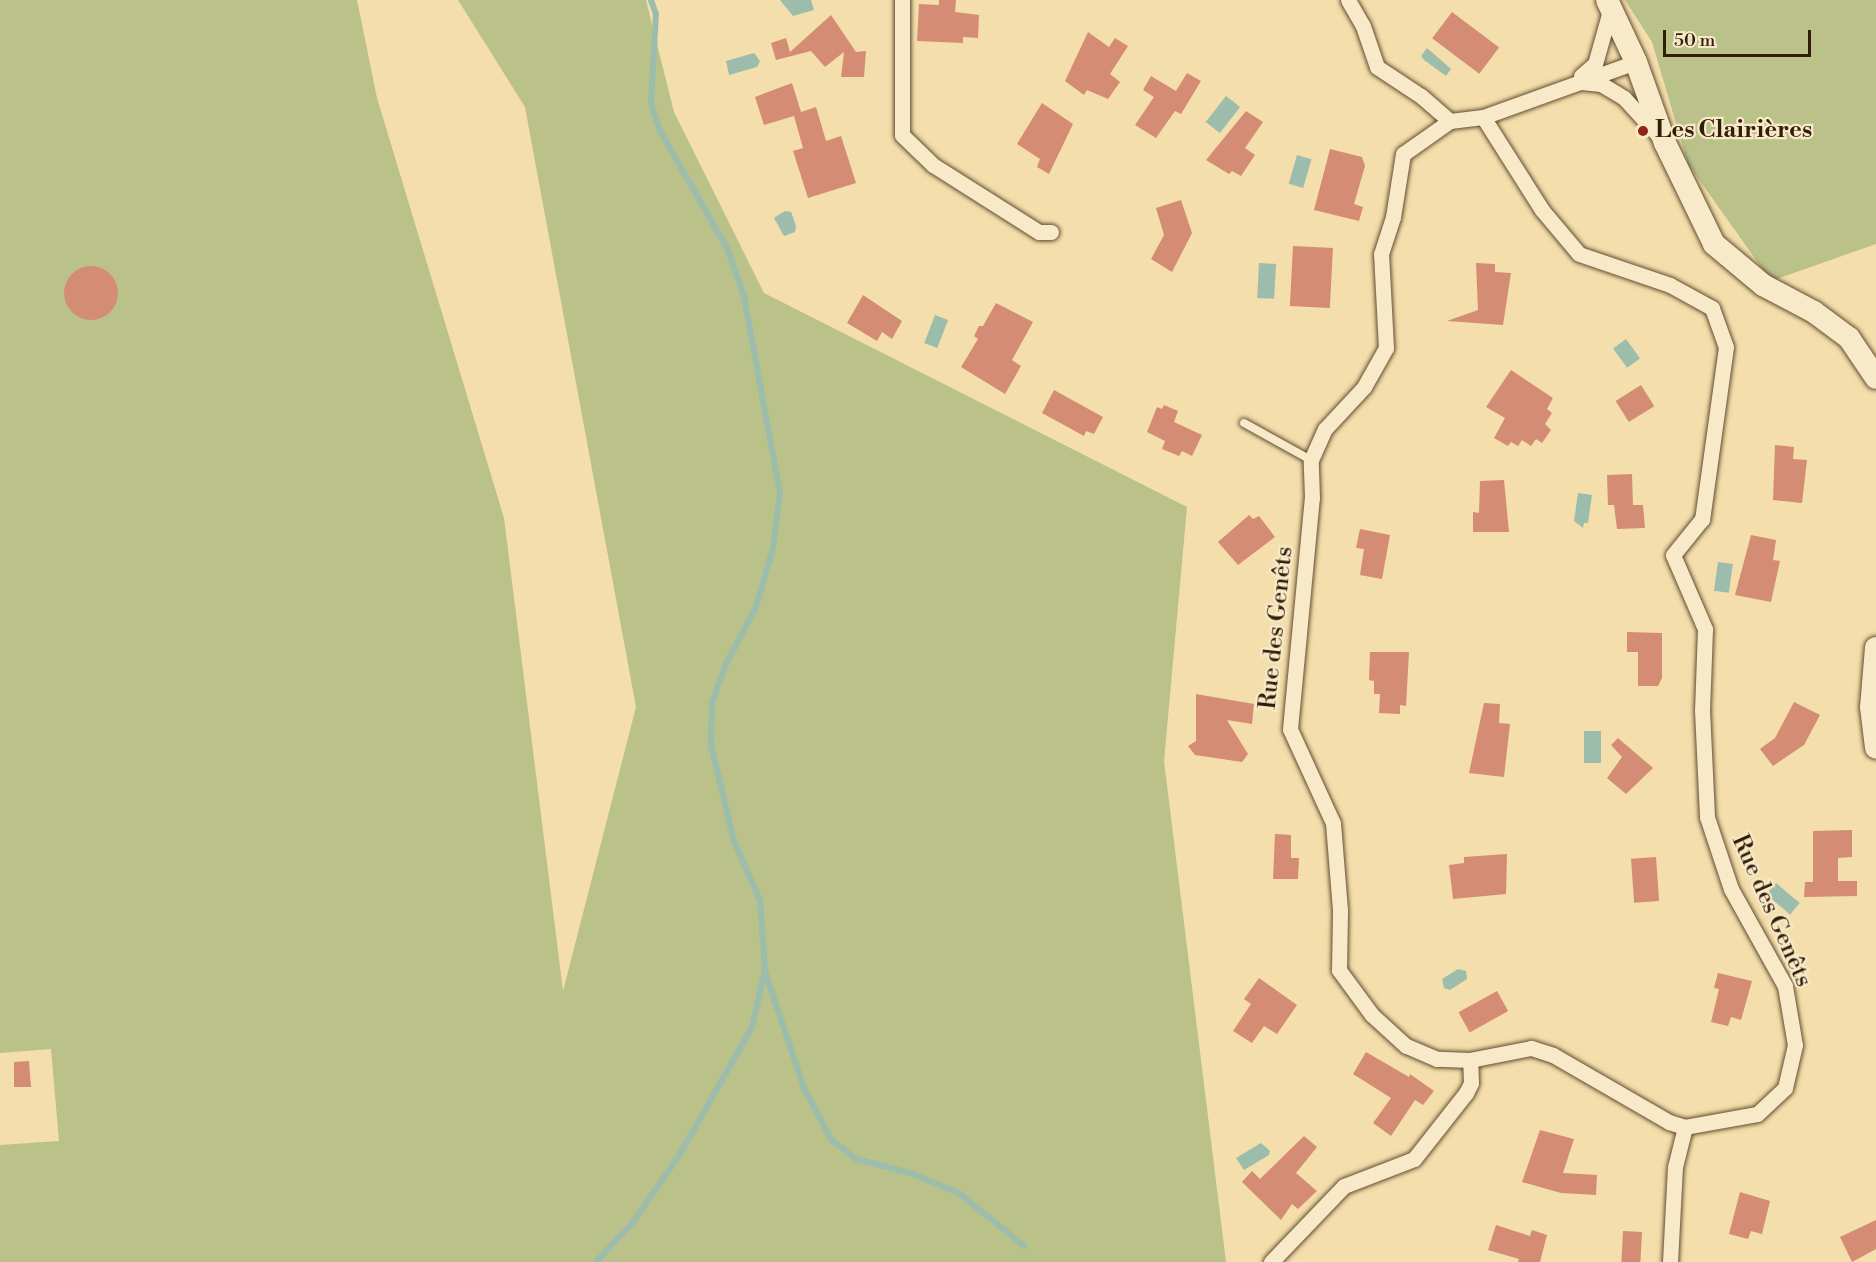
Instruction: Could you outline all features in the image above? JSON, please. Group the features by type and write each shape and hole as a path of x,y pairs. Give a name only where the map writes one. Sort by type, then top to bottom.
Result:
{"street":[{"path":"902,0 902,135 933,165 1039,232 1051,232"},
{"path":"1348,0 1363,26 1377,67 1450,121"},
{"path":"1609,3 1636,62 1665,143 1714,244 1763,285 1814,312 1849,338 1876,378"},
{"path":"1575,81 1594,64 1609,3"},
{"name":"Rue des Genêts","path":"1483,117 1542,210 1579,254 1670,285 1712,308 1726,347 1702,519 1673,555 1705,629 1702,710 1707,817 1731,888 1785,986 1795,1045 1785,1088 1757,1114 1685,1127 1553,1055 1531,1048 1470,1060 1437,1059 1406,1046 1372,1015 1339,970 1340,910 1333,823 1290,729 1312,498 1311,460 1325,429 1364,387 1386,348 1382,255 1393,217 1403,154 1450,121 1483,117 1575,81 1636,62"},
{"path":"1575,81 1601,84 1624,98 1665,143"},
{"path":"1876,648 1871,707 1876,748"},
{"path":"1271,1262 1344,1186 1414,1159 1466,1093 1471,1083 1470,1060"},
{"path":"1670,1262 1675,1167 1685,1127"}],"lane":[{"path":"1244,423 1311,460"}],"green space":[{"path":"0,0 357,0 377,98 504,518 563,991 636,707 525,107 458,0 646,0 674,112 764,293 1187,507 1164,761 1226,1262 0,1262 0,1145 59,1141 51,1049 0,1053"},
{"path":"1625,0 1876,0 1876,244 1771,281 1688,164 1652,42"}],"shaded area":[{"path":"780,0 811,0 814,10 793,16"},
{"path":"1427,48 1451,69 1446,76 1421,56"},
{"path":"754,53 760,61 757,67 729,75 726,61"},
{"path":"1226,96 1240,107 1220,133 1206,122"},
{"path":"1297,155 1311,159 1303,188 1289,184"},
{"path":"785,211 791,212 796,226 795,232 784,236 774,218"},
{"path":"1259,263 1276,264 1274,299 1257,298"},
{"path":"935,315 948,320 937,348 924,343"},
{"path":"1626,339 1640,358 1627,368 1613,348"},
{"path":"1578,493 1592,495 1588,523 1584,523 1583,528 1574,521"},
{"path":"1718,562 1733,564 1729,593 1714,591"},
{"path":"1584,731 1601,731 1601,763 1584,763"},
{"path":"1776,883 1800,903 1790,914 1766,894"},
{"path":"1458,969 1466,971 1467,979 1450,990 1444,988 1442,979"},
{"path":"1261,1143 1270,1151 1269,1155 1244,1170 1236,1158"}],"building":[{"path":"939,0 956,0 955,12 979,15 978,38 963,37 963,43 917,41 919,4 939,5"},
{"path":"1452,12 1499,48 1479,74 1432,38"},
{"path":"831,15 856,52 866,51 864,77 841,77 844,52 825,67 811,51 776,60 771,43 786,38 790,52"},
{"path":"1088,32 1109,47 1115,38 1128,46 1110,74 1120,82 1108,99 1087,90 1084,95 1065,81"},
{"path":"1187,73 1201,81 1181,114 1175,111 1156,138 1135,125 1154,97 1143,90 1151,76 1176,91"},
{"path":"792,83 801,112 816,107 826,141 841,136 856,183 808,198 793,151 803,148 794,116 764,125 755,97"},
{"path":"1042,103 1073,124 1049,174 1037,167 1040,159 1017,144"},
{"path":"1246,111 1263,122 1245,148 1255,155 1241,176 1232,171 1229,174 1206,160"},
{"path":"1330,149 1362,157 1365,166 1354,204 1363,207 1359,221 1314,210"},
{"path":"1181,200 1192,233 1172,272 1151,259 1164,235 1156,208"},
{"path":"1293,246 1333,248 1330,308 1290,306"},
{"path":"1476,263 1495,264 1495,272 1511,273 1503,325 1447,321 1478,310"},
{"path":"86,266 96,266 106,270 114,278 118,293 114,308 106,316 96,320 86,320 76,316 68,308 64,298 64,288 68,278 76,270"},
{"path":"863,295 902,321 892,339 882,332 877,341 847,323"},
{"path":"996,303 1033,322 1012,360 1021,366 1005,394 961,367 978,339 974,336 979,326 983,326"},
{"path":"1511,370 1553,398 1547,409 1552,413 1545,424 1551,430 1542,443 1536,439 1531,446 1522,440 1518,446 1511,442 1508,446 1494,438 1505,418 1486,407"},
{"path":"1641,385 1654,406 1629,422 1616,401"},
{"path":"1054,390 1103,417 1094,434 1086,431 1084,436 1042,413"},
{"path":"1164,405 1178,411 1174,422 1202,435 1192,456 1182,451 1179,456 1162,449 1165,441 1147,432 1157,407 1162,409"},
{"path":"1775,445 1794,447 1793,459 1807,460 1802,503 1773,500"},
{"path":"1632,474 1633,505 1643,505 1645,528 1617,529 1614,505 1608,505 1607,475"},
{"path":"1504,480 1509,532 1473,532 1473,512 1479,513 1480,481"},
{"path":"1249,515 1253,519 1259,516 1275,537 1238,565 1218,542"},
{"path":"1360,529 1390,535 1382,579 1360,575 1364,549 1356,548"},
{"path":"1751,535 1776,540 1773,560 1780,561 1771,602 1735,595"},
{"path":"1627,632 1662,633 1662,678 1658,686 1638,686 1638,652 1627,652"},
{"path":"1370,652 1409,652 1406,706 1400,705 1400,714 1379,713 1380,694 1374,694 1374,681 1369,680"},
{"path":"1196,694 1254,704 1252,724 1227,720 1248,754 1242,762 1195,755 1188,746 1196,741"},
{"path":"1794,702 1820,715 1804,745 1773,766 1760,749 1775,738"},
{"path":"1484,703 1500,704 1499,723 1510,724 1504,777 1469,773"},
{"path":"1618,738 1653,768 1626,794 1607,778 1622,757 1611,745"},
{"path":"1852,830 1852,857 1838,858 1838,881 1857,881 1857,896 1804,897 1805,882 1813,882 1813,831"},
{"path":"1275,834 1291,835 1291,858 1299,858 1298,879 1273,879"},
{"path":"1507,854 1506,894 1453,899 1449,865 1464,863 1464,857"},
{"path":"1656,857 1659,901 1634,903 1631,859"},
{"path":"1718,973 1752,981 1741,1020 1731,1017 1728,1026 1711,1022 1719,989 1714,988"},
{"path":"1259,978 1297,1005 1277,1034 1264,1026 1252,1043 1233,1031 1251,1004 1244,999"},
{"path":"1497,991 1508,1011 1470,1032 1459,1012"},
{"path":"1366,1052 1409,1077 1410,1074 1434,1091 1423,1105 1415,1100 1391,1136 1373,1123 1391,1098 1353,1074"},
{"path":"29,1061 31,1087 14,1087 14,1062"},
{"path":"1540,1130 1574,1139 1563,1173 1597,1175 1596,1195 1561,1193 1522,1182"},
{"path":"1304,1136 1317,1147 1296,1173 1317,1191 1298,1209 1292,1204 1281,1220 1242,1182 1252,1171 1260,1179"},
{"path":"1740,1192 1770,1201 1762,1234 1751,1231 1748,1239 1729,1234"},
{"path":"1876,1220 1876,1249 1852,1262 1840,1237"},
{"path":"1496,1225 1530,1236 1532,1230 1547,1235 1540,1262 1518,1262 1519,1259 1488,1250"},
{"path":"1623,1231 1642,1232 1640,1262 1621,1262"}],"waterway":[{"path":"596,1262 634,1221 680,1154 752,1027 765,970 760,900 734,841 711,745 712,702 726,664 756,607 773,548 780,493 744,296 727,248 660,131 651,103 656,14 651,0"},
{"path":"765,972 804,1088 831,1139 856,1159 910,1173 959,1193 1024,1246"}],"place":[{"name":"Les Clairières","path":"1643,131"}]}
